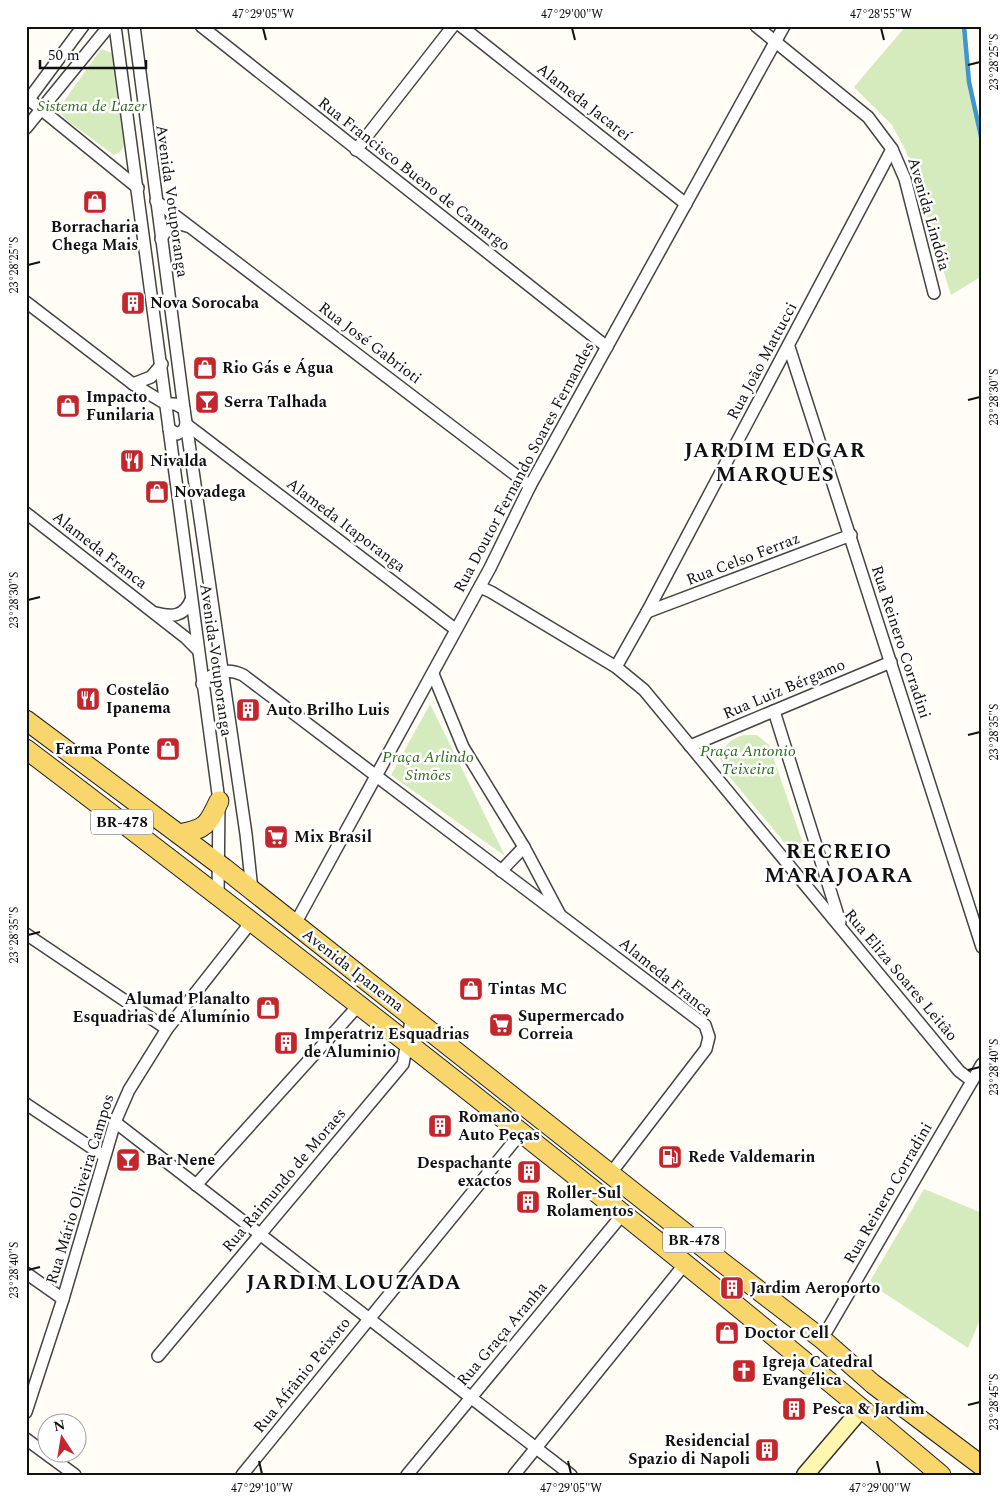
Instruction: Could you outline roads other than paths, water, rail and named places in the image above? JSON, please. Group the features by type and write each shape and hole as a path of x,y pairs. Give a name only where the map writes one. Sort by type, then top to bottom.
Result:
{"main road":[{"name":"Avenida Ipanema","path":"26,720 218,863 612,1173 723,1263 822,1338 872,1384 980,1461"},
{"name":"Avenida Ipanema","path":"26,749 252,921 622,1215 862,1408 941,1475"},
{"path":"179,834 199,830 211,819 219,800"},
{"path":"805,1475 862,1408"}],"street":[{"path":"83,26 27,100 41,108 138,188"},
{"path":"26,128 109,26"},
{"name":"Avenida Votuporanga","path":"115,26 162,364 168,429 219,800 218,896"},
{"name":"Avenida Votuporanga","path":"134,26 186,424 246,834 252,890"},
{"name":"Rua Francisco Bueno de Camargo","path":"201,26 607,347"},
{"path":"356,150 453,26"},
{"name":"Alameda Jacareí","path":"462,26 686,204"},
{"name":"Avenida Lindóia","path":"756,26 868,117 892,149 904,179 934,293"},
{"name":"Rua Doutor Fernando Soares Fernandes","path":"295,924 433,674 455,629 480,588 530,486 777,43 784,26"},
{"path":"93,45 105,39 112,41 118,48"},
{"name":"Rua João Mattucci","path":"616,667 789,347 892,149"},
{"name":"Rua José Gabrioti","path":"156,201 530,486"},
{"path":"161,239 168,227 174,225 189,227"},
{"path":"26,302 133,384 167,416"},
{"name":"Rua Reinero Corradini","path":"789,347 982,947"},
{"path":"133,384 151,377 162,364"},
{"path":"133,384 166,404 176,404 184,409"},
{"path":"168,429 177,434 184,430 186,424"},
{"name":"Alameda Itaporanga","path":"186,424 455,629"},
{"path":"191,460 199,449 217,448"},
{"name":"Alameda Franca","path":"26,513 154,613 198,650"},
{"name":"Rua Celso Ferraz","path":"647,612 851,535"},
{"name":"Rua Eliza Soares Leitão","path":"480,588 491,592 616,667 644,690 959,1071 972,1081"},
{"path":"154,613 174,616 183,613 191,600"},
{"name":"Rua Luiz Bérgamo","path":"690,746 891,662"},
{"name":"Alameda Franca","path":"221,672 235,671 243,675 705,1025 709,1037 706,1049 612,1173"},
{"path":"202,684 208,677 221,672"},
{"name":"Alameda Franca","path":"433,674 462,747 524,847 561,916"},
{"path":"774,711 842,929"},
{"path":"501,871 524,847"},
{"name":"Rua Mário Oliveira Campos","path":"26,1412 63,1299 104,1156 115,1122 129,1090 167,1029 252,921"},
{"path":"26,934 167,1029"},
{"path":"196,1185 358,1006"},
{"name":"Rua Raimundo de Moraes","path":"158,1356 403,1064 412,1016"},
{"name":"Rua Reinero Corradini","path":"822,1338 982,1064"},
{"path":"26,1104 104,1156"},
{"path":"115,1122 571,1475"},
{"name":"Rua Afrânio Peixoto","path":"242,1475 520,1134"},
{"name":"Rua Graça Aranha","path":"407,1475 622,1215"},
{"path":"514,1475 684,1265"},
{"path":"26,1273 63,1299"},
{"path":"26,1439 75,1475"}],"waterway":[{"path":"964,26 969,82 982,141"}],"place":[{"name":"Borracharia Chega Mais","path":"95,202"},
{"name":"Nova Sorocaba","path":"133,303"},
{"name":"Rio Gás e Água","path":"205,368"},
{"name":"Serra Talhada","path":"207,402"},
{"name":"Impacto Funilaria","path":"68,406"},
{"name":"Nivalda","path":"132,461"},
{"name":"Novadega","path":"157,492"},
{"name":"Costelão Ipanema","path":"88,699"},
{"name":"Auto Brilho Luis","path":"248,710"},
{"name":"Farma Ponte","path":"168,749"},
{"name":"Mix Brasil","path":"276,837"},
{"name":"Tintas MC","path":"471,989"},
{"name":"Alumad Planalto Esquadrias de Alumínio","path":"268,1008"},
{"name":"Supermercado Correia","path":"501,1025"},
{"name":"Imperatriz Esquadrias de Aluminio","path":"286,1043"},
{"name":"Romano Auto Peças","path":"440,1126"},
{"name":"Rede Valdemarin","path":"670,1157"},
{"name":"Bar Nene","path":"128,1160"},
{"name":"Despachante exactos","path":"529,1172"},
{"name":"Roller-Sul Rolamentos","path":"528,1202"},
{"name":"Jardim Aeroporto","path":"732,1288"},
{"name":"Doctor Cell","path":"727,1333"},
{"name":"Igreja Catedral Evangélica","path":"744,1371"},
{"name":"Pesca & Jardim","path":"794,1409"},
{"name":"Residencial Spazio di Napoli","path":"767,1450"}],"district":[{"name":"JARDIM EDGAR MARQUES","path":"775,463"},
{"name":"RECREIO MARAJOARA","path":"839,864"},
{"name":"JARDIM LOUZADA","path":"354,1283"}],"park label":[{"name":"Sistema de Lazer","path":"92,106"},
{"name":"Praça Antonio Teixeira","path":"748,760"},
{"name":"Praça Arlindo Simões","path":"428,766"}]}
